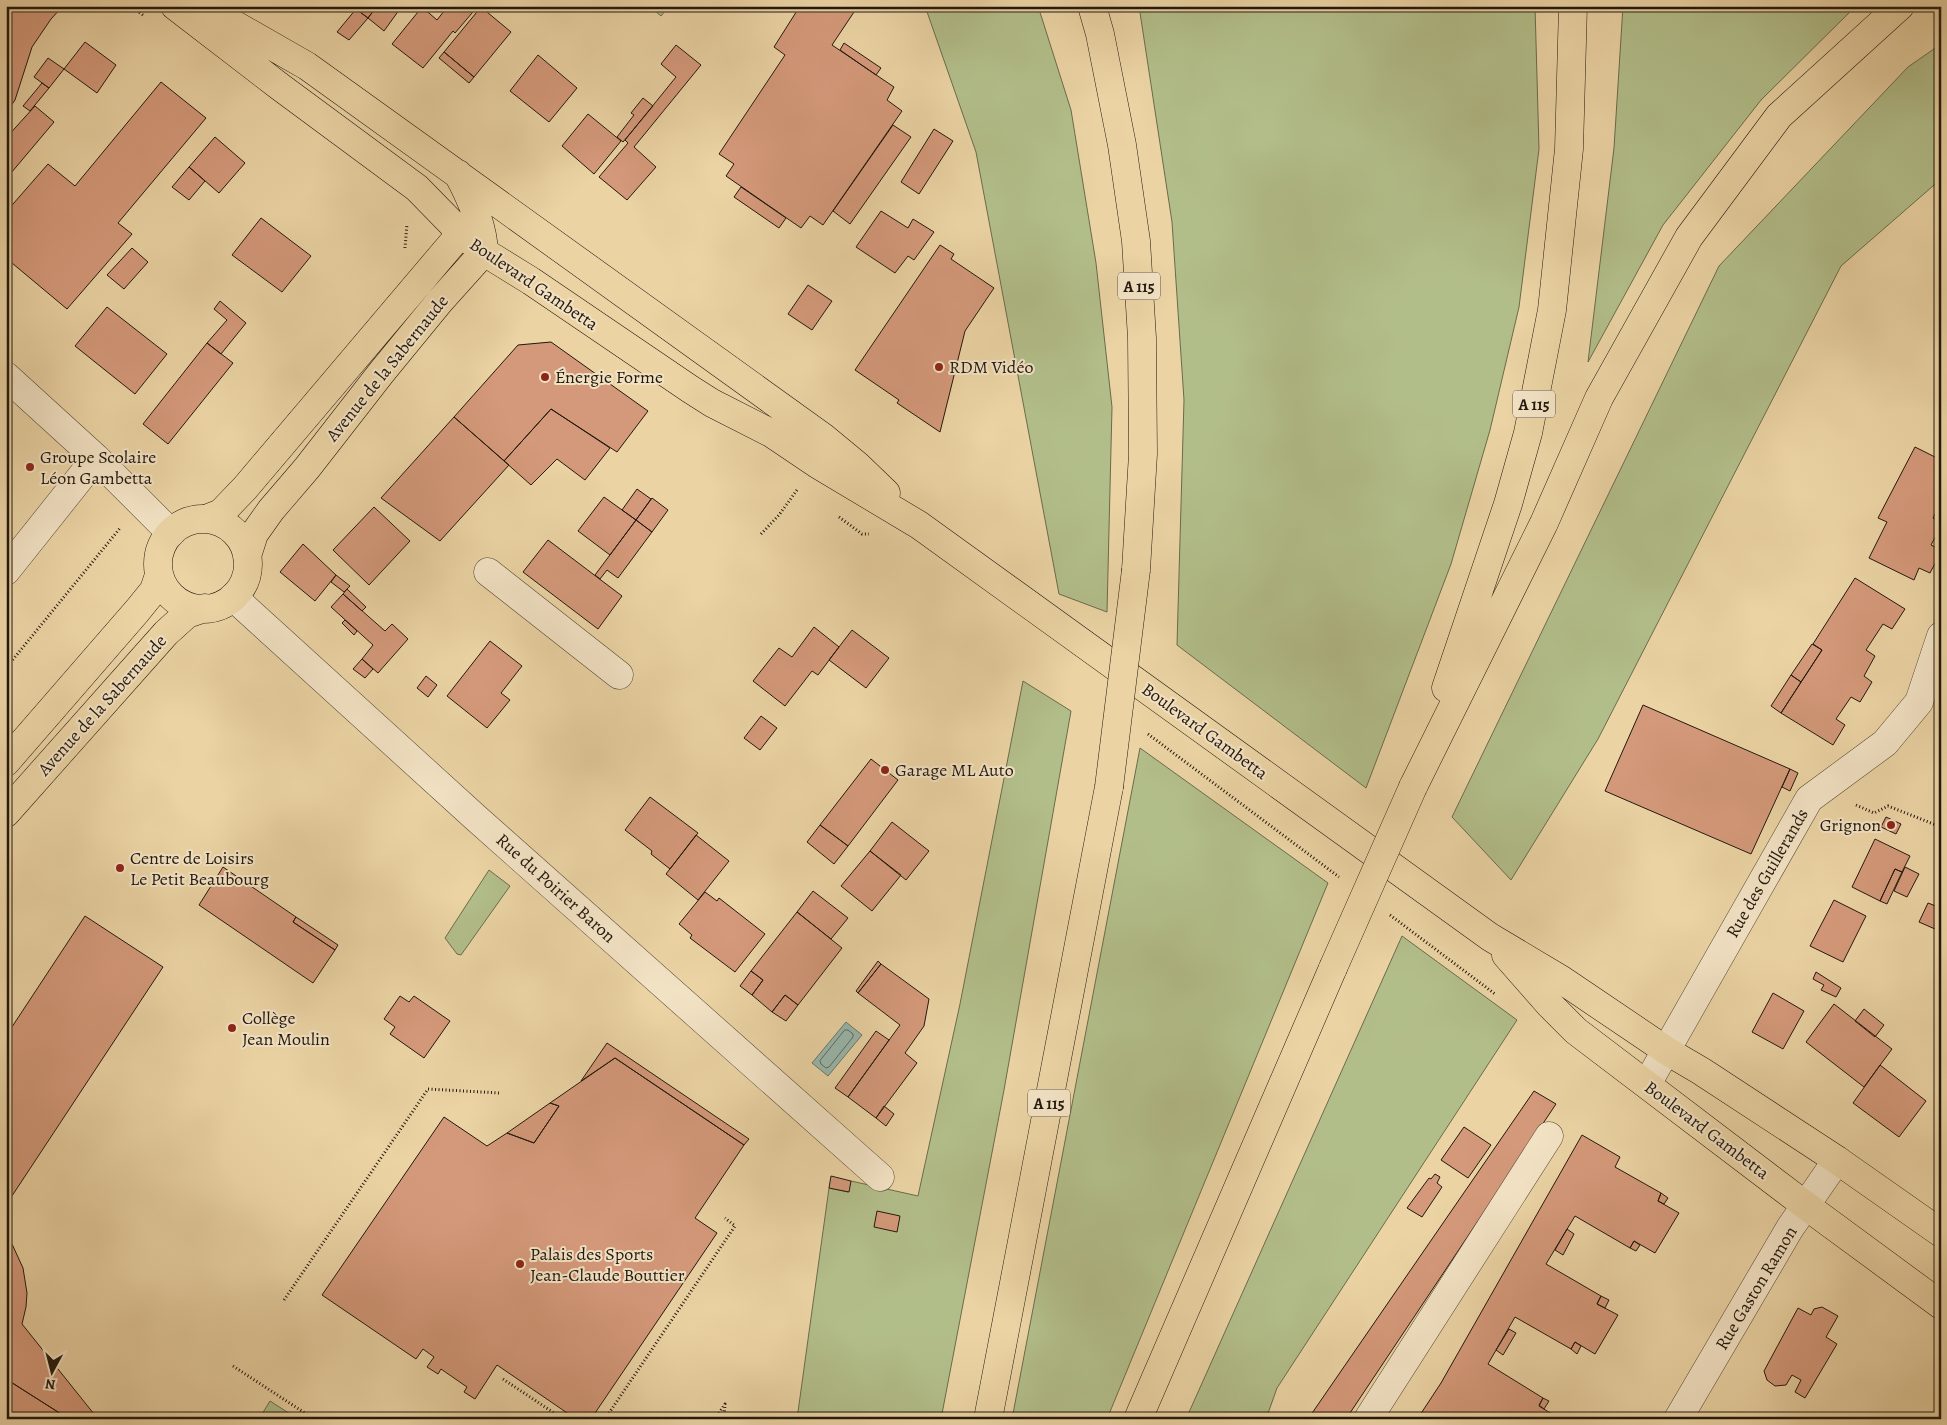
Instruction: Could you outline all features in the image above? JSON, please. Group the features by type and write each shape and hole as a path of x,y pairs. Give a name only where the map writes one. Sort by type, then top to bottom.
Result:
{"main road":[{"name":"Boulevard Gambetta","path":"175,6 206,12 307,66 822,437 858,466 919,525"},
{"name":"A 115","path":"988,1419 1109,787 1136,570 1143,454 1142,338 1136,241 1122,145 1100,34 1092,6"},
{"name":"A 115","path":"1138,1419 1413,786 1490,558 1528,433 1552,310 1569,149 1573,6"},
{"path":"1413,786 1544,523 1599,398 1689,237 1780,116 1900,6"},
{"name":"Boulevard Gambetta","path":"206,12 417,188 470,229 484,252 531,281 690,390 771,433 817,464 919,525 1490,937 1562,980 1667,1051 1701,1071 1837,1160 1941,1233"},
{"path":"457,173 468,193 470,229 530,225"},
{"name":"Avenue de la Sabernaude","path":"206,519 221,513 245,488 470,229"},
{"name":"Avenue de la Sabernaude","path":"247,556 254,534 266,516 307,468 380,372 484,252"},
{"path":"206,519 226,525 237,534 247,556 247,574 242,587 233,597 220,605 205,608 191,607 177,601 163,584 159,575 158,562 160,550 166,538 187,522 206,519"},
{"name":"Avenue de la Sabernaude","path":"6,762 138,611 154,590 159,575"},
{"name":"Avenue de la Sabernaude","path":"6,813 166,633 187,614 205,608"},
{"name":"Boulevard Gambetta","path":"1490,937 1548,1004 1576,1030 1805,1204 1941,1304"}],"street":[{"path":"6,376 96,458 171,533"},
{"path":"6,570 96,458"},
{"path":"488,572 619,675"},
{"name":"Rue du Poirier Baron","path":"233,597 476,818 880,1176"},
{"name":"Rue des Guillerands","path":"1647,1084 1809,800 1886,743 1919,702 1941,636"},
{"path":"1368,1419 1549,1136"},
{"name":"Rue Gaston Ramon","path":"1678,1419 1805,1204 1837,1160"}],"path":[{"path":"761,534 779,515 817,464"},
{"path":"6,668 141,503"},
{"path":"838,517 862,534 871,533"},
{"path":"1141,729 1340,878"},
{"path":"1822,790 1874,813 1888,806 1941,827"},
{"path":"1388,914 1499,997"},
{"path":"284,1300 428,1089 500,1093"},
{"path":"605,1419 735,1226 725,1218"},
{"path":"233,1366 314,1419"},
{"path":"503,1379 563,1419"},
{"path":"715,1419 725,1404 724,1419"}],"green space":[{"path":"649,6 669,6 661,16"},
{"path":"925,6 1038,6 1071,110 1096,263 1112,407 1107,612 1059,594 976,152"},
{"path":"1139,6 1535,6 1539,149 1519,307 1490,430 1451,564 1366,788 1177,645 1184,400 1172,222"},
{"path":"1623,6 1856,6 1761,100 1663,225 1588,362 1614,148"},
{"path":"1941,44 1941,179 1841,266 1598,739 1511,880 1452,817 1719,266 1908,67"},
{"path":"1023,681 1071,711 1004,1090 941,1419 797,1419 829,1188 848,1192 851,1181 918,1196 960,1004"},
{"path":"1140,748 1328,883 1107,1419 1012,1419"},
{"path":"489,870 510,886 461,955 457,954 445,938"},
{"path":"1402,936 1517,1020 1277,1388 1266,1419 1186,1419"},
{"path":"270,1401 298,1419 259,1419"}],"water":[{"path":"846,1022 862,1035 828,1076 812,1063"}],"building":[{"path":"6,6 63,6 51,19 32,47 15,100 6,113"},
{"path":"352,6 377,6 368,18"},
{"path":"377,6 402,6 384,31 368,18"},
{"path":"448,6 478,6 455,33 453,31 423,68 392,44 422,7 437,20"},
{"path":"800,6 858,6 832,45 894,87 887,100 902,111 823,225 810,216 801,228 726,176 734,164 719,154 785,55 774,47"},
{"path":"481,7 511,32 474,77 444,52"},
{"path":"356,9 368,18 349,40 337,32"},
{"path":"85,42 116,65 97,93 64,69"},
{"path":"844,43 881,68 876,75 840,50"},
{"path":"676,45 701,65 634,147 656,167 627,200 599,177 628,143 625,140 676,77 661,64"},
{"path":"444,52 474,77 469,83 439,58"},
{"path":"538,55 577,88 549,122 510,91"},
{"path":"48,58 64,69 49,88 34,77"},
{"path":"161,82 206,118 118,223 132,234 67,309 6,258 6,212 48,164 75,186"},
{"path":"42,83 49,88 30,111 23,106"},
{"path":"643,98 653,106 623,142 617,137 634,115 631,113"},
{"path":"35,106 54,122 6,179 6,138"},
{"path":"588,114 621,141 594,174 562,146"},
{"path":"893,125 911,137 850,224 833,211"},
{"path":"934,129 953,141 919,194 901,182"},
{"path":"215,137 245,163 219,193 189,167"},
{"path":"189,167 205,181 189,200 172,187"},
{"path":"741,187 786,218 779,228 734,197"},
{"path":"881,211 908,228 913,219 934,232 914,260 908,256 895,273 856,247"},
{"path":"261,218 311,256 282,292 232,255"},
{"path":"940,245 954,254 951,259 994,288 965,331 940,432 897,403 899,400 855,370"},
{"path":"132,248 148,262 124,289 107,275"},
{"path":"808,285 832,301 812,330 788,314"},
{"path":"220,301 246,323 221,354 207,343 227,320 214,309"},
{"path":"107,307 167,354 135,394 75,346"},
{"name":"Énergie Forme","path":"551,342 648,411 617,452 551,409 504,461 454,417 518,345"},
{"path":"207,343 233,363 168,444 143,424"},
{"path":"551,409 610,448 585,480 557,459 531,485 504,461"},
{"path":"454,417 509,465 440,541 381,498"},
{"path":"1915,447 1941,460 1941,503 1933,518 1941,522 1941,526 1931,545 1941,550 1941,552 1930,573 1919,568 1914,580 1869,558 1887,522 1878,518"},
{"path":"637,489 651,499 636,520 622,510"},
{"path":"604,497 636,520 610,555 578,531"},
{"path":"652,498 668,510 652,532 636,520"},
{"path":"374,507 410,541 369,585 333,550"},
{"path":"636,520 652,532 618,578 607,570 600,579 595,575"},
{"path":"548,540 622,596 598,629 523,572"},
{"path":"303,544 336,575 315,601 280,572"},
{"path":"336,575 350,586 344,592 331,582"},
{"path":"1855,578 1905,609 1892,629 1883,624 1866,650 1875,656 1864,676 1872,682 1860,702 1851,697 1836,719 1845,725 1833,745 1781,713 1822,650 1813,644"},
{"path":"347,589 366,607 362,611 343,594"},
{"path":"343,594 385,631 392,624 408,639 378,673 362,659 373,645 331,607"},
{"path":"345,620 357,631 354,635 342,623"},
{"path":"814,627 839,647 818,675 812,671 785,706 753,681 779,648 792,657"},
{"path":"852,630 889,658 866,688 829,660"},
{"path":"490,641 522,666 501,693 510,700 487,728 447,696"},
{"path":"1812,644 1822,650 1801,682 1791,675"},
{"path":"362,659 373,669 365,678 353,669"},
{"path":"1791,675 1801,682 1781,713 1771,706"},
{"path":"426,676 437,685 428,697 417,688"},
{"path":"1643,705 1790,769 1751,854 1605,791"},
{"path":"761,716 777,728 760,750 744,738"},
{"path":"871,759 898,780 848,846 820,825"},
{"path":"1790,769 1798,773 1790,791 1782,787"},
{"path":"650,797 698,833 670,869 651,854 652,851 625,830"},
{"name":"Grignon","path":"1886,817 1901,824 1896,834 1881,827"},
{"path":"892,822 929,851 906,880 870,851"},
{"path":"820,825 848,846 834,864 807,842"},
{"path":"696,835 729,861 698,900 666,874"},
{"path":"1875,839 1910,856 1902,872 1895,869 1880,901 1852,887"},
{"path":"870,851 901,875 872,911 841,886"},
{"path":"223,867 296,917 293,922 335,950 313,983 199,905"},
{"path":"1905,867 1919,874 1907,897 1894,891"},
{"path":"1895,869 1902,872 1887,904 1880,901"},
{"path":"813,891 848,918 831,939 797,912"},
{"path":"705,892 717,901 719,898 765,934 735,972 690,938 692,935 679,924"},
{"path":"1834,900 1866,916 1843,962 1810,946"},
{"path":"1928,903 1941,908 1941,915 1935,929 1919,922"},
{"path":"797,912 842,948 798,1005 785,995 772,1012 752,995 763,980 751,971"},
{"path":"85,916 163,967 6,1205 6,1036"},
{"path":"296,917 338,945 335,950 293,922"},
{"path":"878,961 881,964 858,993 856,991"},
{"path":"881,964 929,999 924,1026 905,1053 917,1063 876,1118 848,1097 900,1025 858,993"},
{"path":"751,971 763,980 752,995 740,986"},
{"path":"1816,972 1841,988 1836,997 1821,990 1824,985 1813,979"},
{"path":"1773,993 1804,1011 1783,1049 1752,1032"},
{"path":"785,995 798,1005 786,1021 772,1012"},
{"path":"400,996 409,1002 414,996 450,1021 424,1058 390,1034 395,1027 384,1019"},
{"path":"1834,1004 1892,1049 1864,1087 1806,1042"},
{"path":"1864,1009 1884,1025 1875,1037 1855,1021"},
{"path":"876,1031 889,1040 848,1097 835,1088"},
{"path":"607,1043 749,1139 744,1145 615,1058 581,1081"},
{"name":"Palais des Sports Jean-Claude Bouttier","path":"615,1058 744,1145 695,1218 717,1233 591,1419 576,1419 497,1365 475,1399 464,1392 467,1387 441,1369 438,1374 427,1367 434,1357 423,1349 416,1359 322,1295 444,1117 487,1146 507,1133 534,1143 559,1106 550,1103"},
{"path":"1880,1065 1926,1101 1899,1137 1853,1103"},
{"path":"1534,1091 1556,1104 1346,1419 1308,1419"},
{"path":"550,1103 559,1106 534,1143 507,1133"},
{"path":"884,1106 894,1114 886,1126 876,1118"},
{"path":"1464,1127 1491,1145 1468,1178 1441,1160"},
{"path":"1582,1135 1620,1157 1615,1167 1661,1193 1658,1201 1679,1213 1655,1253 1634,1241 1630,1248 1575,1216 1546,1264 1601,1296 1597,1304 1618,1315 1595,1354 1575,1342 1571,1349 1515,1317 1488,1364 1543,1398 1539,1406 1560,1419 1419,1419 1418,1418 1441,1383"},
{"path":"1435,1174 1440,1177 1437,1183 1442,1187 1422,1217 1407,1208 1429,1178 1431,1179"},
{"path":"831,1176 851,1181 849,1192 829,1188"},
{"path":"1661,1193 1668,1198 1664,1204 1658,1201"},
{"path":"877,1211 900,1216 897,1232 874,1227"},
{"path":"1567,1229 1574,1234 1563,1255 1555,1250"},
{"path":"6,1237 12,1244 23,1268 27,1293 22,1324 98,1419 69,1419 6,1379"},
{"path":"1634,1241 1640,1245 1636,1251 1630,1248"},
{"path":"1601,1296 1609,1300 1605,1308 1597,1304"},
{"path":"1822,1307 1838,1316 1826,1337 1837,1344 1805,1398 1795,1392 1801,1380 1792,1375 1786,1385 1775,1386 1767,1380 1764,1371 1798,1308 1811,1315 1814,1309"},
{"path":"1509,1329 1516,1333 1503,1355 1496,1350"},
{"path":"1575,1342 1581,1346 1577,1354 1571,1349"},
{"path":"6,1379 69,1419 6,1419"},
{"path":"1543,1398 1549,1401 1544,1409 1539,1405"}],"place":[{"name":"RDM Vidéo","path":"939,367"},
{"name":"Énergie Forme","path":"545,377"},
{"name":"Groupe Scolaire Léon Gambetta","path":"30,467"},
{"name":"Garage ML Auto","path":"885,770"},
{"name":"Grignon","path":"1891,825"},
{"name":"Centre de Loisirs Le Petit Beaubourg","path":"120,868"},
{"name":"Collège Jean Moulin","path":"232,1028"},
{"name":"Palais des Sports Jean-Claude Bouttier","path":"520,1264"}]}
